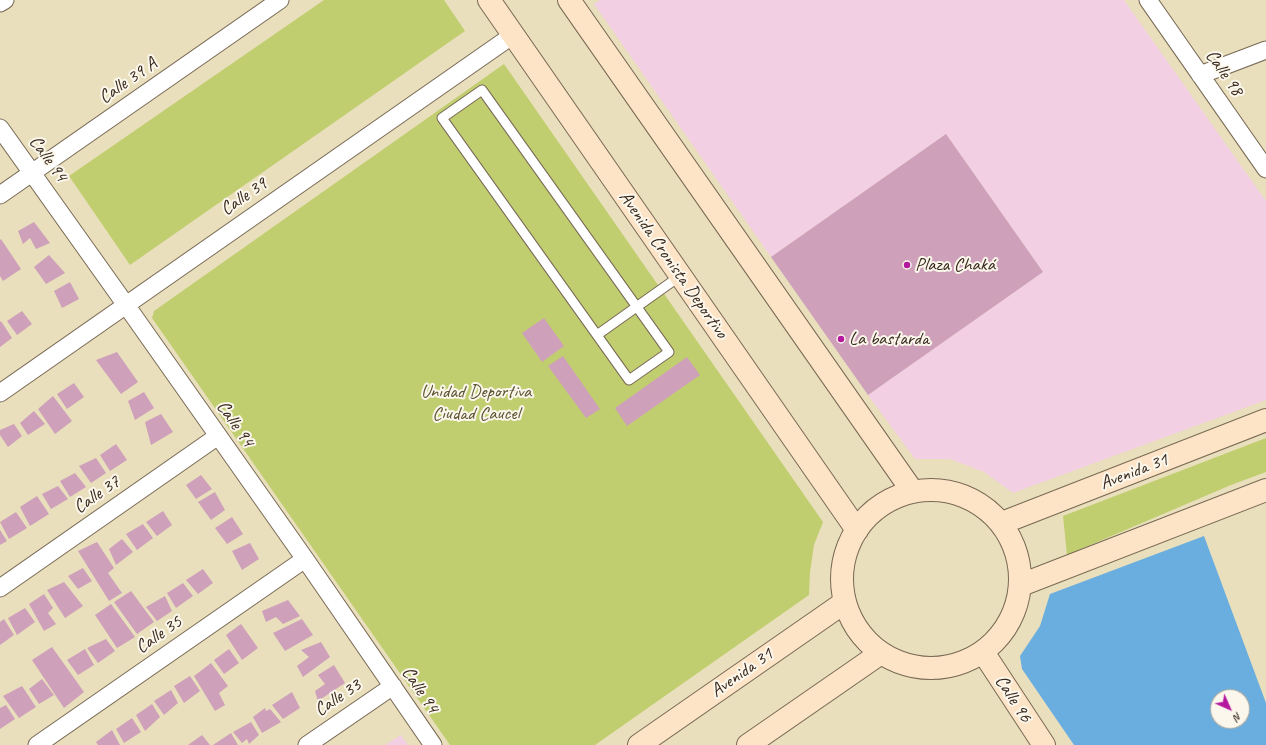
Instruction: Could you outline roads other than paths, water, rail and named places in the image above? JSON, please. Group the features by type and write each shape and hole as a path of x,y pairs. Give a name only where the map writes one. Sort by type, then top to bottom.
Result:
{"main road":[{"name":"Avenida Cronista Deportivo","path":"489,0 857,530"},
{"path":"569,0 913,492"},
{"name":"Avenida 31","path":"1002,523 1266,420"},
{"path":"938,490 962,495 984,506 1002,523 1013,542 1020,563 1021,585 1015,611 1002,634 983,652 960,664 934,669 908,666 880,653 868,643 854,626 845,602 842,580 845,554 857,530 872,512 891,499 913,492 938,490"},
{"path":"1021,585 1266,490"},
{"name":"Avenida 31","path":"639,745 845,602"},
{"name":"Calle 96","path":"983,652 1044,745"},
{"path":"748,745 880,653"}],"street":[{"path":"0,3 5,0"},
{"name":"Calle 39 A","path":"0,195 260,6 280,0"},
{"name":"Calle 98","path":"1148,0 1266,169"},
{"name":"Calle 39","path":"0,393 513,35"},
{"path":"1200,75 1266,50"},
{"name":"Calle 94","path":"0,128 218,436 433,745"},
{"name":"Calle 37","path":"0,588 218,436"},
{"name":"Calle 35","path":"37,745 304,559"},
{"name":"Calle 33","path":"307,745 393,686"}],"lane":[{"path":"482,90 668,352 629,380 597,335 442,118 482,90"},
{"path":"597,335 680,276"}],"water":[{"path":"1204,536 1266,703 1266,745 1074,745 1022,669 1020,656 1040,626 1050,594"}],"place":[{"name":"Plaza Chaká","path":"907,265"},
{"name":"La bastarda","path":"841,339"}],"park label":[{"name":"Unidad Deportiva Ciudad Caucel","path":"476,403"}]}
